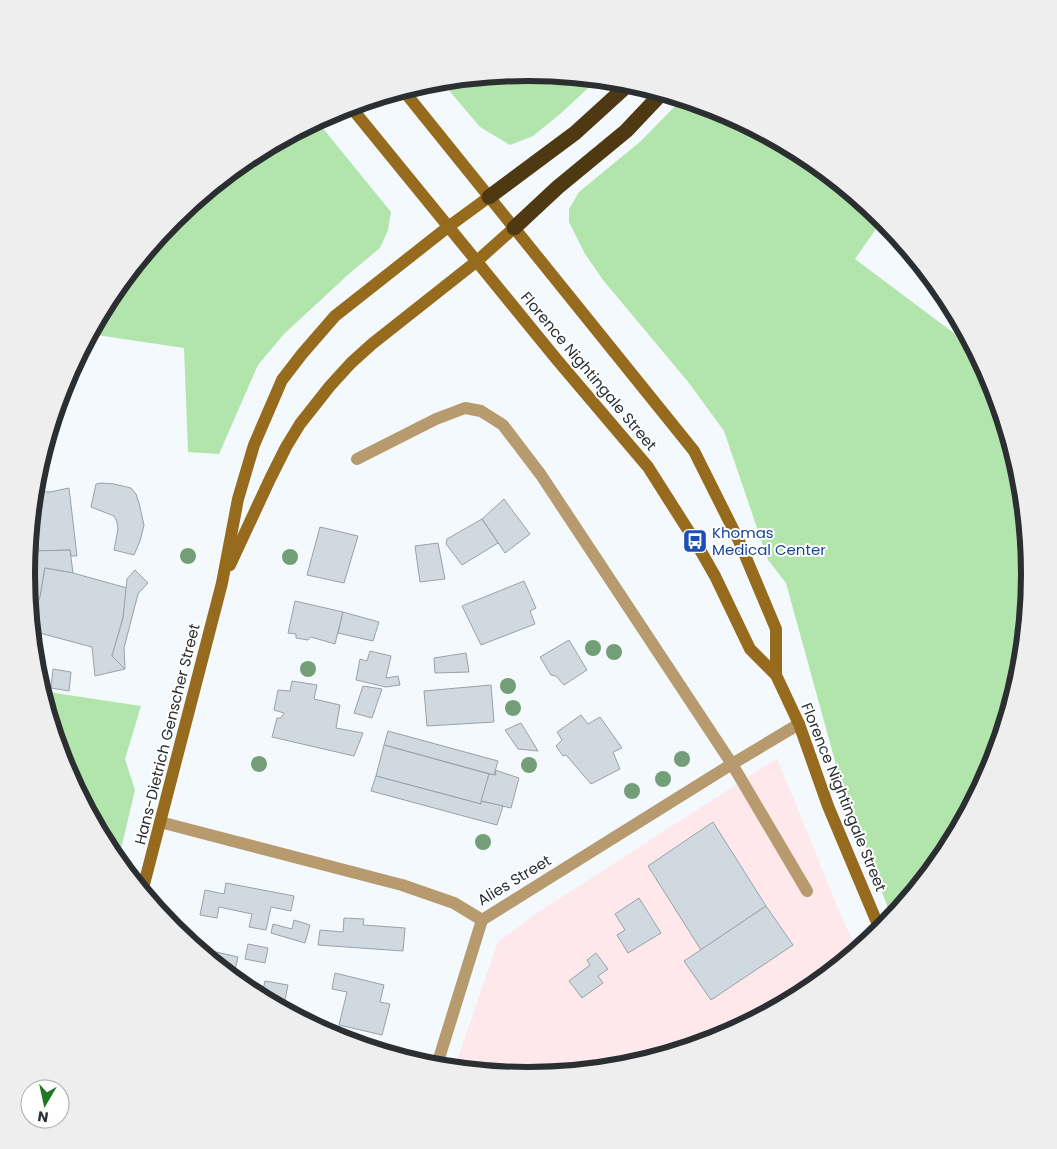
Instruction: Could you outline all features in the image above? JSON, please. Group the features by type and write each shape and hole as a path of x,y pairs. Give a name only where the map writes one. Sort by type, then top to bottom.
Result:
{"highway":[{"path":"489,197 575,132 623,90"},
{"path":"514,228 558,187 626,131 657,98"}],"main road":[{"name":"Florence Nightingale Street","path":"408,96 694,451 739,541 776,629 776,675"},
{"name":"Florence Nightingale Street","path":"356,113 648,467 715,576 750,649 776,675 799,724 828,806 877,923"},
{"name":"Hans-Dietrich Genscher Street","path":"144,884 222,583 238,499 254,445 282,380 336,316 489,197"},
{"name":"Hans-Dietrich Genscher Street","path":"222,583 270,479 300,424 330,386 358,357 477,261 514,228"}],"street":[{"path":"357,459 436,419 465,408 481,411 503,425 540,475 732,764 806,891"},
{"name":"Alies Street","path":"160,822 402,885 454,903 482,920 799,724"},
{"path":"438,1060 482,920"}],"shaded area":[{"path":"777,758 854,946 803,985 775,1002 747,1017 687,1042 625,1059 561,1067 496,1067 456,1063 498,942 537,913"}],"green space":[{"path":"528,81 592,85 533,136 510,145 480,127 447,88 496,82"},
{"path":"677,104 747,132 803,164 829,183 854,203 878,227 855,259 962,339 996,416 1013,478 1021,542 1021,607 1013,671 996,733 971,793 939,849 900,900 889,911 838,772 786,583 768,560 724,431 689,383 603,280 585,254 569,222 569,209 579,192 641,141"},
{"path":"322,127 391,212 388,230 380,248 284,334 258,365 219,454 188,452 184,348 97,335 118,300 157,249 203,203 254,164"},
{"path":"49,692 141,706 125,759 135,790 120,852 86,793 61,733"}],"building":[{"path":"102,483 131,488 136,494 144,525 134,555 114,550 118,529 114,516 91,507 96,484"},
{"path":"69,488 77,556 71,556 70,550 39,551 37,531 42,491 50,492"},
{"path":"504,499 530,534 505,553 482,519"},
{"path":"482,519 498,543 462,565 446,544 447,539"},
{"path":"320,527 358,536 344,583 307,575"},
{"path":"438,543 445,579 420,582 415,546"},
{"path":"70,550 73,573 45,568 40,597 36,607 35,575 36,551"},
{"path":"45,568 73,573 127,588 123,618 112,656 125,669 95,676 92,647 38,633 36,607 40,597"},
{"path":"135,570 148,583 138,594 124,648 125,669 112,656 123,618 127,579"},
{"path":"524,581 536,608 530,611 535,624 481,645 462,606"},
{"path":"295,601 343,612 335,644 311,637 308,640 296,638 296,634 288,633"},
{"path":"343,612 379,622 373,641 338,633"},
{"path":"569,640 587,670 564,685 556,676 551,675 540,657"},
{"path":"370,651 391,656 386,678 398,676 400,685 386,687 356,680 360,659 367,661"},
{"path":"466,653 469,672 435,673 434,658"},
{"path":"53,669 71,672 69,691 51,688"},
{"path":"292,681 317,685 314,699 340,705 336,728 363,733 354,756 272,737 277,718 281,718 284,713 274,710 278,690 290,691"},
{"path":"491,685 494,722 427,726 424,691"},
{"path":"363,686 382,689 372,718 354,713"},
{"path":"581,715 588,724 600,717 622,748 613,752 620,769 591,784 566,755 563,756 556,746 562,740 557,732"},
{"path":"521,723 538,751 518,749 505,730"},
{"path":"388,731 498,761 494,775 384,745"},
{"path":"384,745 489,774 481,804 376,776"},
{"path":"495,770 519,778 511,808 481,801 489,774 496,775"},
{"path":"376,776 481,804 481,801 503,806 497,825 371,791"},
{"path":"713,822 766,906 701,950 648,866"},
{"path":"226,883 294,896 291,911 271,907 266,930 249,927 252,914 219,907 217,918 200,915 205,890 224,894"},
{"path":"639,898 661,933 628,953 617,935 625,930 615,914"},
{"path":"766,906 793,945 711,1000 684,961"},
{"path":"344,918 364,919 363,925 405,928 403,951 318,945 320,930 343,932"},
{"path":"294,920 310,925 305,943 271,933 273,924 292,929"},
{"path":"248,944 268,948 265,963 245,959"},
{"path":"208,950 238,957 235,971"},
{"path":"596,953 608,969 598,976 603,983 582,998 569,981 590,965 587,960"},
{"path":"335,973 384,985 380,1002 390,1004 382,1035 339,1025 347,992 332,989"},
{"path":"265,981 288,985 284,1003 263,990"}],"place":[{"name":"Khomas Medical Center","path":"695,541"}]}
